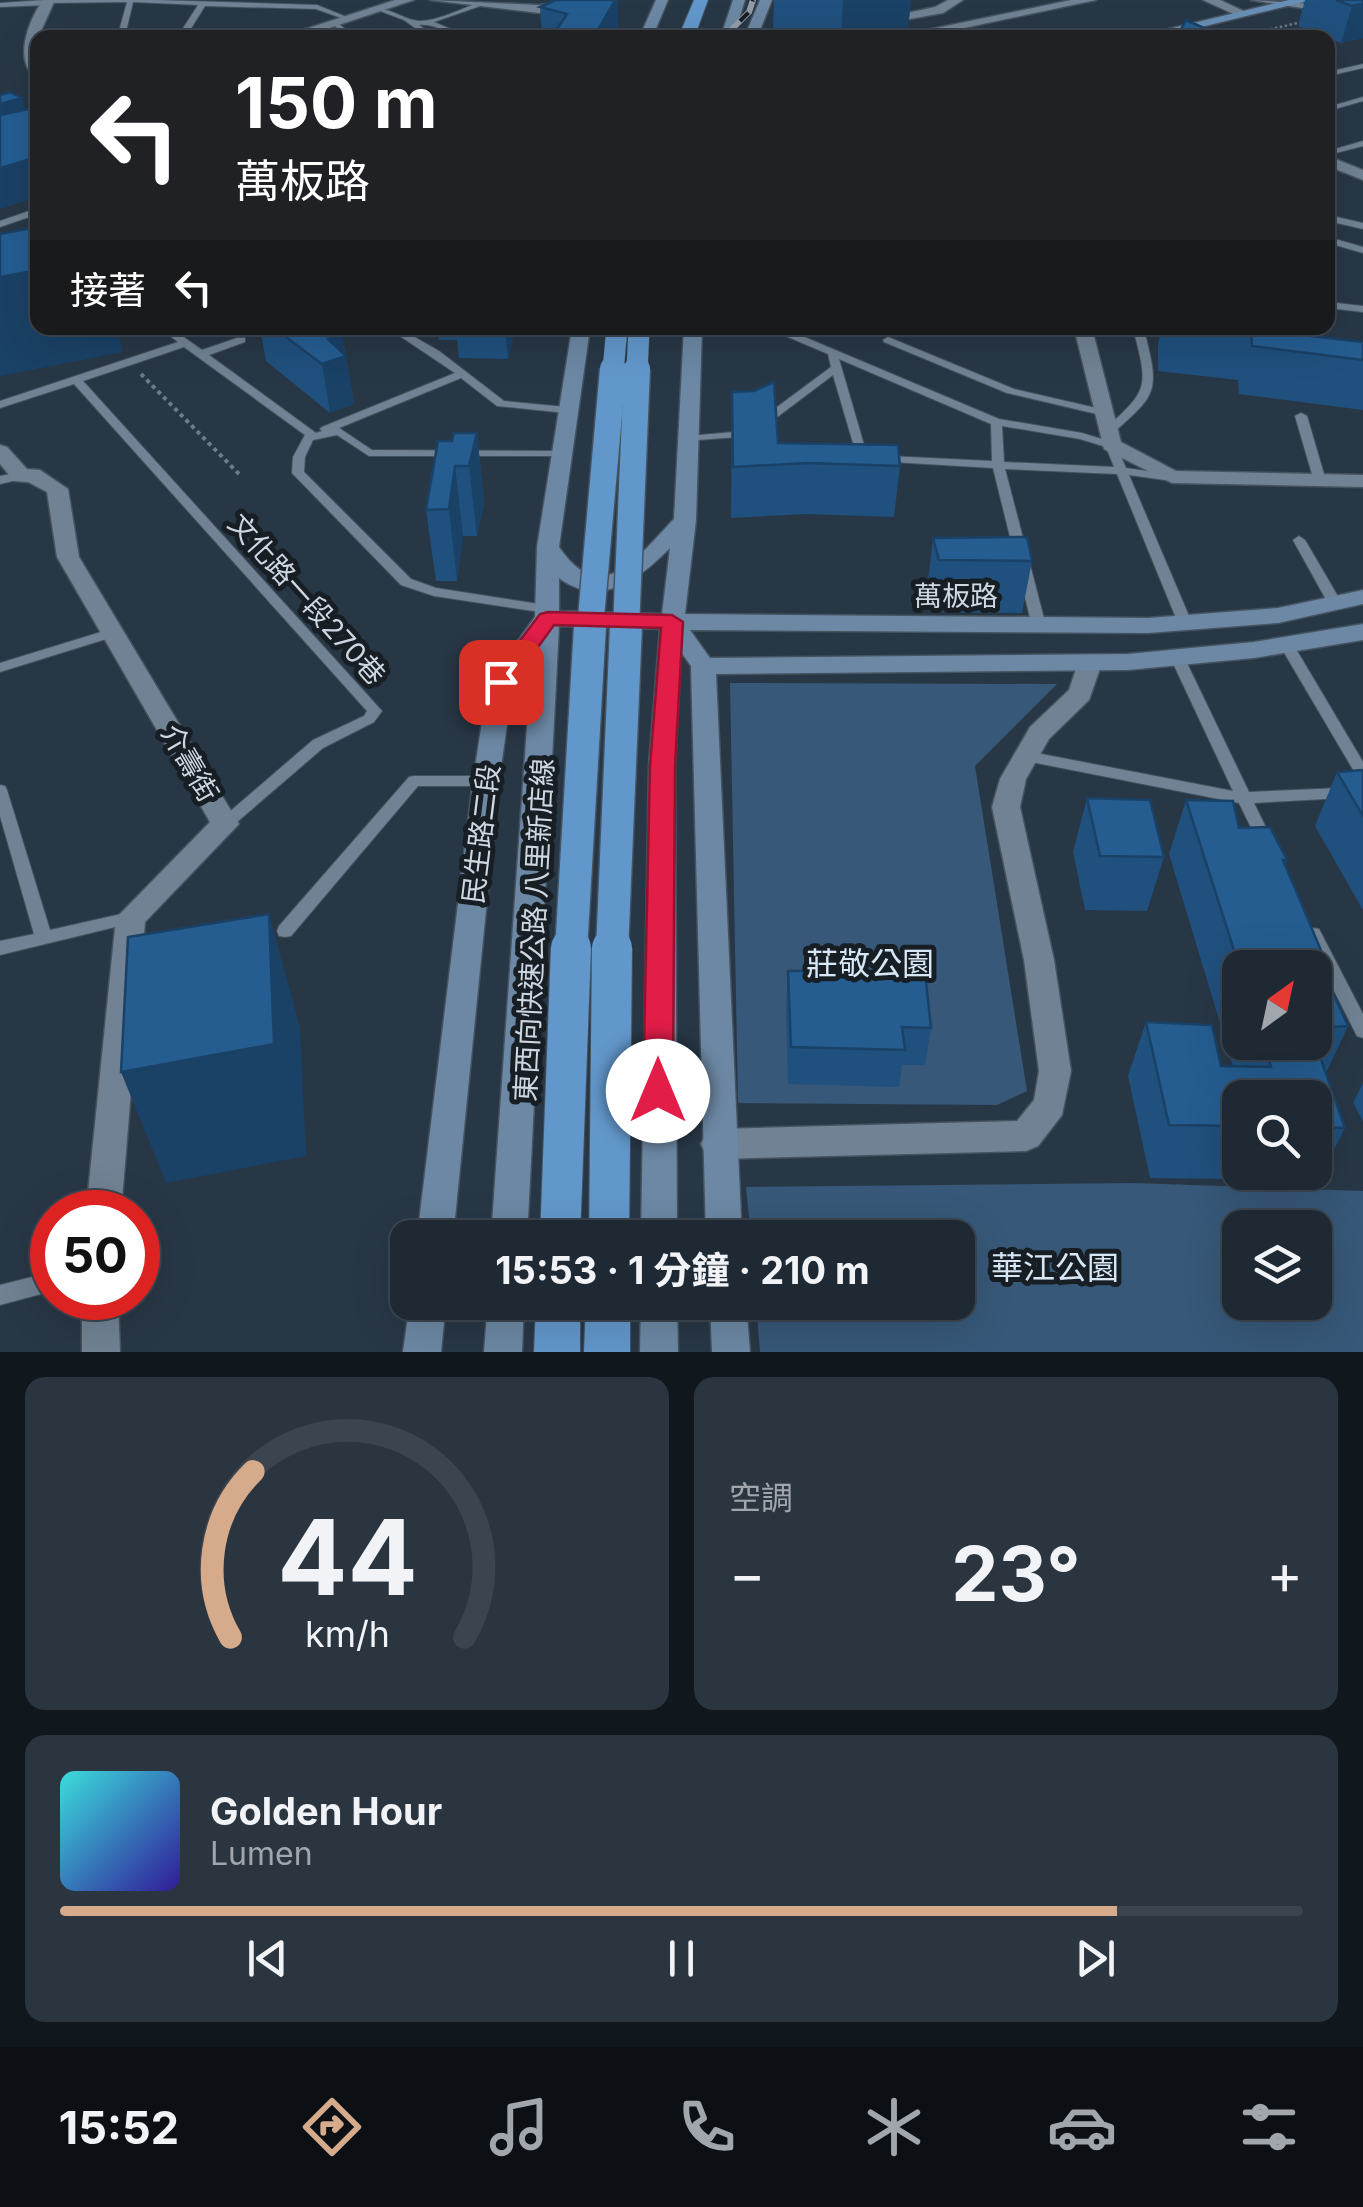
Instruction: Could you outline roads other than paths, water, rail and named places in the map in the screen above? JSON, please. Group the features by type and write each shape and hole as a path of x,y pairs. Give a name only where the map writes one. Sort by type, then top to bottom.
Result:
{"highway":[{"path":"689,30 701,0"},
{"path":"705,30 716,0"},
{"name":"東西向快速公路 八里新店線","path":"561,1220 568,979 598,524 616,335"},
{"path":"609,1220 612,980 639,335"},
{"path":"557,1352 558,1320"},
{"path":"607,1352 608,1320"}],"main road":[{"path":"649,30 662,0"},
{"path":"729,30 739,0"},
{"path":"753,30 766,0"},
{"path":"1172,30 1306,0"},
{"path":"1242,30 1340,9"},
{"path":"511,1220 548,547 580,335"},
{"path":"658,1220 658,1018 667,666 685,520 693,335"},
{"path":"548,547 557,565 568,575 582,584 605,587 638,567 685,520"},
{"name":"萬板路","path":"547,614 672,622 1039,626 1185,623 1236,620 1336,605 1363,597"},
{"name":"民生路二段","path":"437,1220 486,781 501,682 547,614"},
{"path":"672,622 703,666 723,1220"},
{"path":"703,666 1178,659 1363,632"},
{"path":"422,1352 426,1320"},
{"path":"503,1352 505,1320"},
{"path":"658,1320 659,1352"},
{"path":"729,1320 731,1352"}],"street":[{"path":"309,30 408,0"},
{"path":"436,0 540,9 574,0"},
{"path":"889,30 868,18 939,10 958,0"},
{"path":"996,0 1039,10"},
{"path":"937,30 1090,0"},
{"path":"1209,0 1244,14"},
{"path":"1257,0 1340,9 1363,22"},
{"path":"39,30 48,2"},
{"path":"1335,164 1363,175"},
{"path":"1088,335 1109,439 1172,477 1363,481"},
{"name":"介壽街","path":"0,451 11,478 32,475 57,489 68,558 226,824 131,918"},
{"path":"718,1144 1026,1136 1050,1104 1055,1071 1039,960 1006,807 1013,779 1026,756 1040,733 1080,694 1090,663"},
{"path":"106,1190 131,918"},
{"path":"100,1320 101,1352"}],"lane":[{"path":"0,5 152,1 316,8 340,20 347,30"},
{"path":"122,30 130,2"},
{"path":"186,30 207,2"},
{"path":"413,23 428,22 480,4"},
{"path":"378,9 423,30"},
{"path":"428,22 448,30"},
{"path":"1335,72 1363,66"},
{"path":"1335,106 1363,99"},
{"path":"1335,151 1363,144"},
{"path":"0,224 30,215"},
{"path":"1335,220 1363,226"},
{"path":"1335,242 1363,250"},
{"path":"1335,306 1363,308"},
{"path":"174,335 310,436 339,431 369,453 561,454"},
{"path":"403,335 500,404 566,410"},
{"path":"791,335 996,422 1109,439"},
{"path":"1109,439 1148,395 1152,378 1141,335"},
{"path":"1187,335 1195,336"},
{"path":"204,354 241,340"},
{"path":"888,340 1011,391 1101,412"},
{"path":"0,405 185,343"},
{"path":"833,355 862,458 1124,471 1172,477"},
{"path":"688,439 748,434 836,370"},
{"path":"460,375 310,436 299,456 298,474 406,582 434,592 547,614"},
{"name":"文化路一段270巷","path":"76,379 375,711 369,719 318,744 226,824"},
{"path":"1300,416 1320,481"},
{"path":"996,422 998,464 1039,626"},
{"path":"1109,439 1185,623"},
{"path":"1299,540 1336,605"},
{"path":"0,668 114,632"},
{"path":"1286,644 1363,774"},
{"path":"1178,659 1276,864"},
{"path":"1026,756 1242,798 1363,792"},
{"path":"285,932 414,781 486,781"},
{"path":"0,790 44,939"},
{"path":"1302,914 1363,1031"},
{"path":"0,948 131,918"},
{"path":"0,1295 30,1288"}],"railway":[{"path":"731,30 749,12 753,0"}],"park label":[{"name":"莊敬公園","path":"870,963"},
{"name":"華江公園","path":"1055,1267"}]}
